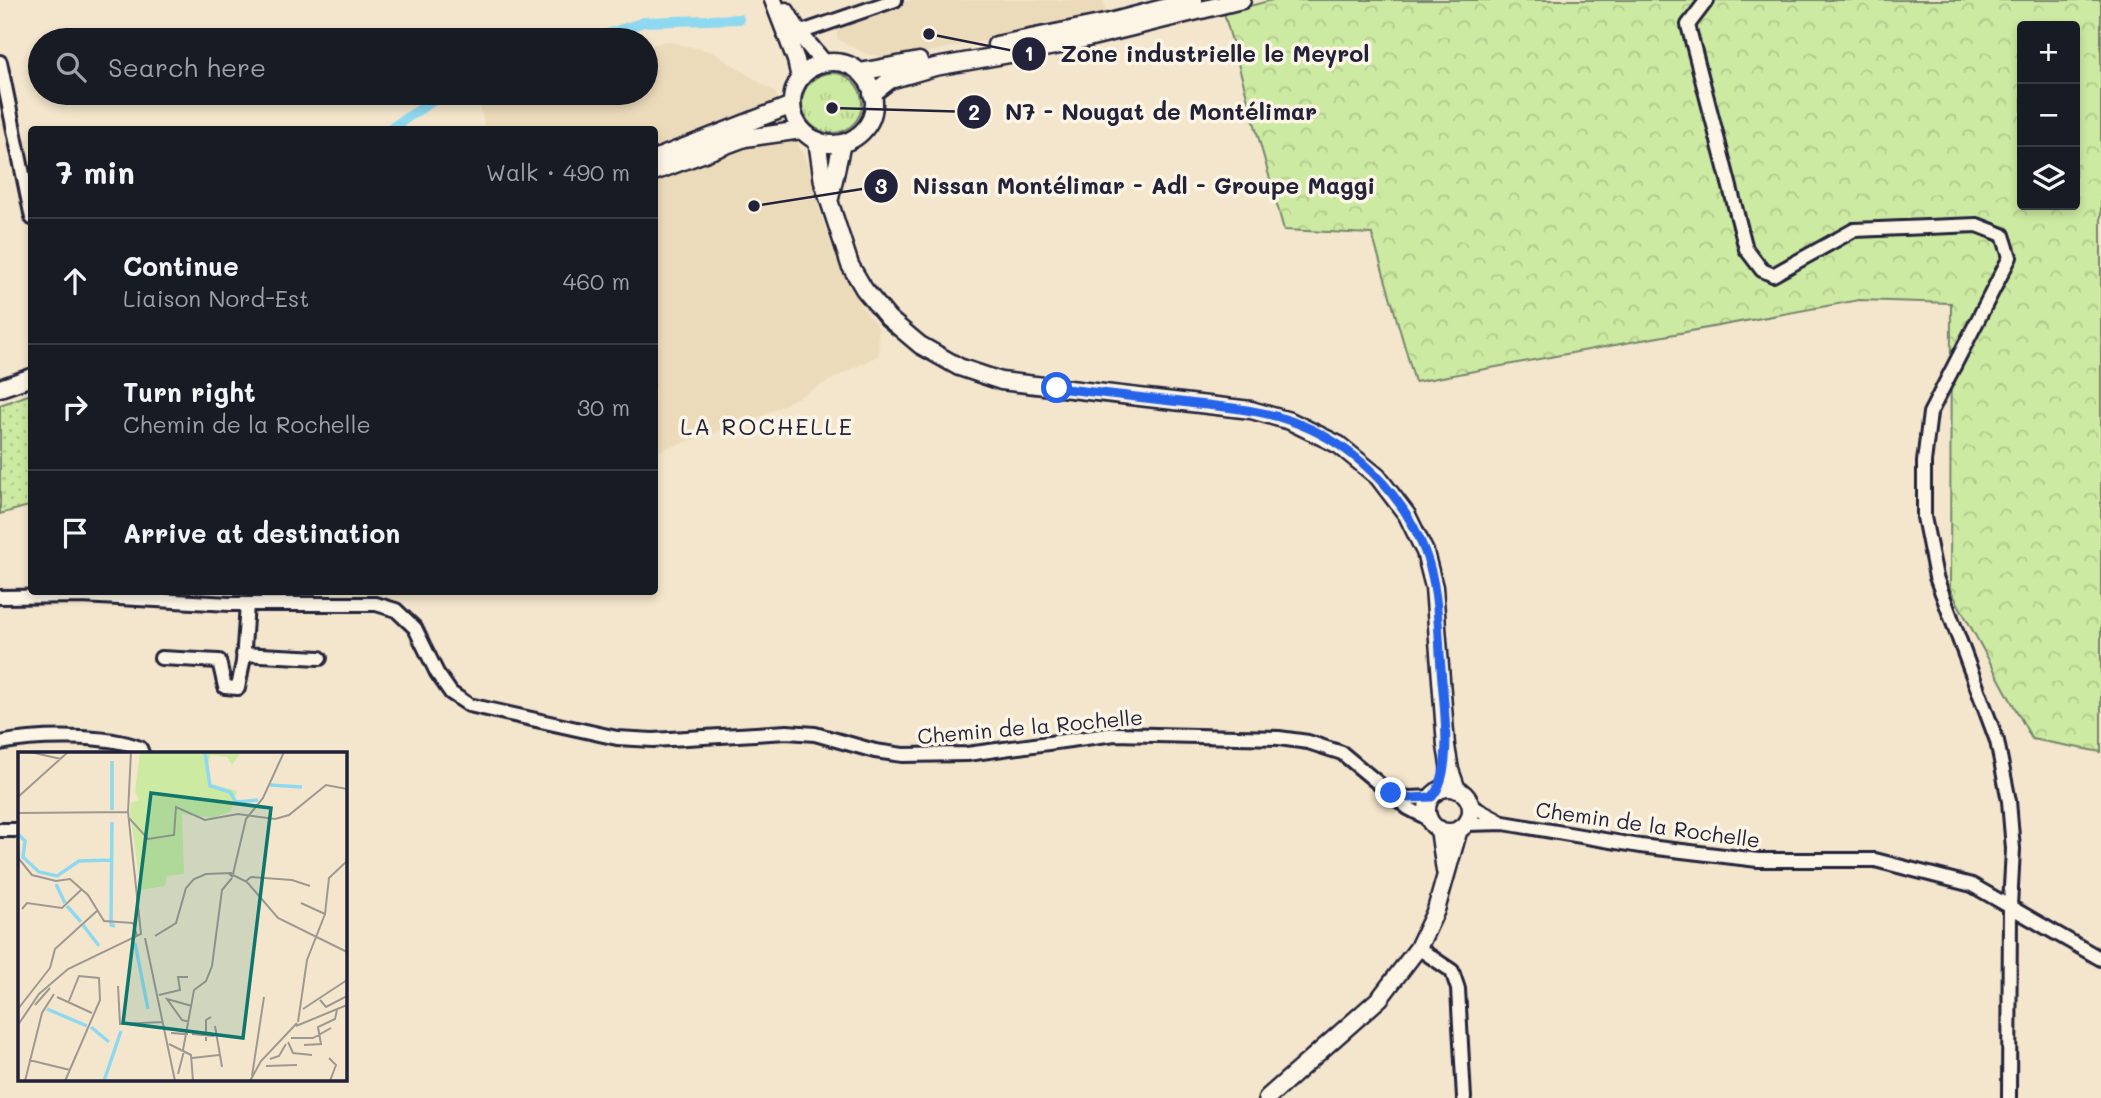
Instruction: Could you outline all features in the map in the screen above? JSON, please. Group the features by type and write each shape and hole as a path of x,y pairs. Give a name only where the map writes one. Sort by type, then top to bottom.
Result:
{"main road":[{"path":"773,0 796,60 800,78"},
{"path":"779,0 799,33 824,63"},
{"path":"860,72 1098,24 1194,0"},
{"path":"872,94 890,80 935,67 1055,46 1242,0"},
{"path":"824,63 844,64 860,72 869,84 872,94 872,115 867,125 860,133 842,143 817,141 802,130 792,105 800,78 815,66 824,63"},
{"path":"658,157 792,105"},
{"path":"658,171 746,138 802,130"},
{"path":"817,141 823,182 850,265 864,289 888,318 920,345 959,367 1001,381 1251,411 1290,421 1339,445 1378,477 1406,515 1425,552 1434,587 1446,746 1457,790"},
{"path":"829,204 842,143"},
{"path":"0,388 28,378"},
{"path":"1446,746 1435,794 1428,807 1446,874"},
{"path":"1267,1098 1380,998 1418,948 1436,910 1446,874 1470,815 1466,796 1457,790 1448,788 1435,794"},
{"path":"1434,824 1449,832 1463,827"}],"street":[{"path":"799,33 895,0"},
{"path":"1707,0 1688,25 1746,248 1762,270 1773,275 1853,230 1977,225 2003,235 2010,257 1930,414 1924,462 1924,517 1936,577 1997,741 2010,801 2013,849 2009,1098"},
{"path":"0,62 28,198"},
{"name":"Chemin de la Rochelle","path":"0,597 55,595"},
{"name":"Chemin de la Rochelle","path":"119,595 231,598 247,604 376,604 396,610 415,628 437,673 451,693 469,705 617,738 653,740 788,732 815,734 875,751 903,755 967,754 1115,734 1279,737 1308,742 1342,753 1408,808 1434,824"},
{"path":"219,661 225,687 238,688 247,604"},
{"path":"161,658 219,661 243,658 320,658"},
{"path":"0,743 50,738 125,742 140,748 142,752"},
{"path":"1391,793 1409,798 1435,794"},
{"name":"Chemin de la Rochelle","path":"1470,805 1504,823"},
{"name":"Chemin de la Rochelle","path":"1463,827 1504,823 1640,846 1758,860 1875,860 1972,885 2101,959"},
{"path":"0,830 18,830"},
{"path":"1418,948 1452,971 1458,989 1464,1098"}],"shaded area":[{"path":"910,0 1103,0 1107,17 892,59 867,54 837,39 837,29 848,21"},
{"path":"666,41 713,52 775,92 808,166 838,263 861,307 878,327 879,355 756,419 658,451 658,126 484,126 480,105 658,105 658,43"}],"green space":[{"path":"1272,0 2101,0 2101,752 2032,739 1950,589 1951,303 1859,300 1415,382 1372,234 1284,230 1224,13"},
{"path":"826,73 838,73 857,86 862,103 860,115 849,128 838,133 826,133 807,120 802,109 802,97 815,78"},
{"path":"28,395 28,506 0,514 0,405"}],"waterway":[{"path":"625,28 644,22 739,19"},
{"path":"394,126 427,105"}],"place":[{"name":"Zone industrielle le Meyrol","path":"929,34"},
{"name":"N7 - Nougat de Montélimar","path":"832,108"},
{"name":"Nissan Montélimar - Adl - Groupe Maggi","path":"754,206"}],"district":[{"name":"LA ROCHELLE","path":"767,426"}],"route":[{"path":"1057,388 1251,411 1290,421 1339,445 1378,477 1406,515 1425,552 1434,587 1446,746 1438,791 1432,797 1409,798 1391,793"}]}
